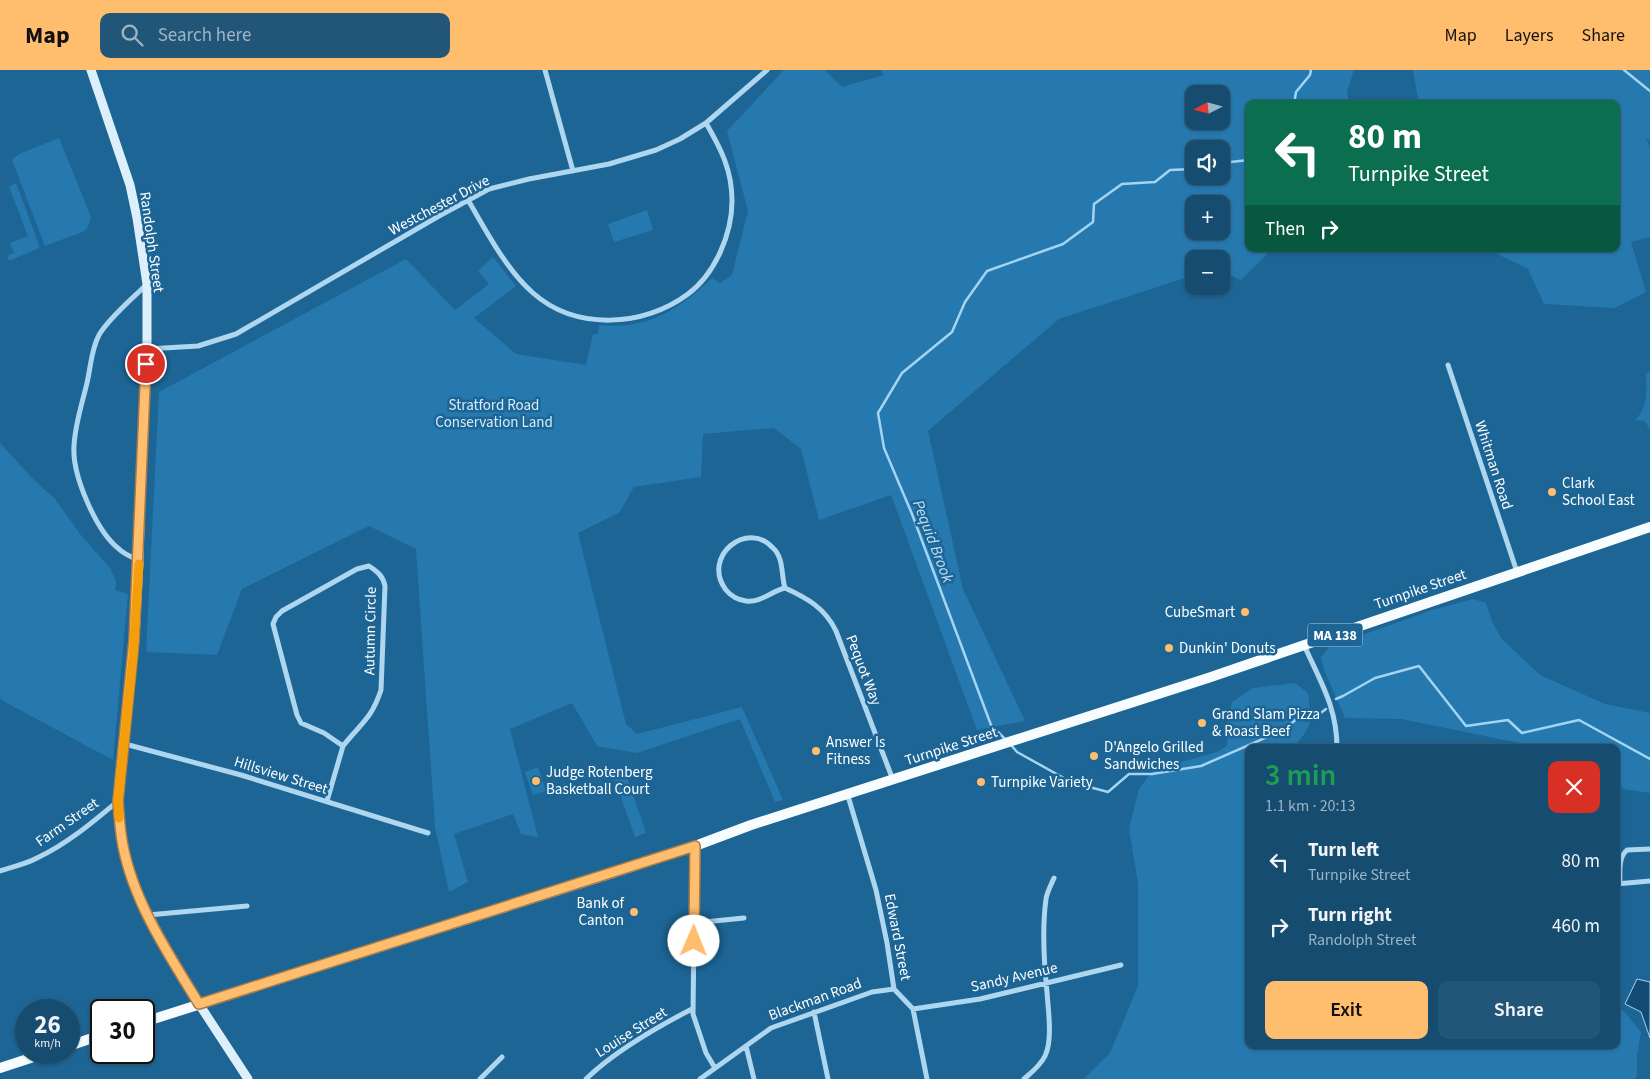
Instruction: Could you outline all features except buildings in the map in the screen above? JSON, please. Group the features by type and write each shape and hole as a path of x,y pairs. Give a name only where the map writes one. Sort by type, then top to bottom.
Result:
{"main road":[{"name":"Randolph Street","path":"92,70 130,185 147,284 147,349 139,561 125,744 118,801 123,848 137,892 147,915 199,1004 248,1079"},
{"name":"Turnpike Street","path":"155,1018 695,846 751,825 848,796 1202,680 1650,527"},
{"path":"0,1068 15,1063"}],"street":[{"path":"544,70 573,171"},
{"name":"Westchester Drive","path":"147,349 198,346 236,334 489,189 610,164 656,150 680,139 706,123 767,70"},
{"path":"468,200 500,253 534,294 554,306 575,315 608,320 634,319 652,313 688,294 702,280 723,246 730,224 731,180 727,163 706,123"},
{"path":"139,561 119,549 108,537 89,507 76,469 74,448 80,407 87,382 92,350 100,334 147,284"},
{"name":"Whitman Road","path":"1448,366 1518,572"},
{"path":"752,538 760,540 773,548 779,556 785,588 756,601 747,602 740,600 728,592 719,576 721,557 730,545 738,541 752,538"},
{"name":"Autumn Circle","path":"327,801 344,746 369,718 381,690 385,586 383,578 378,571 369,566 352,572 282,611 276,617 273,624 297,714 302,723 324,732 344,746"},
{"name":"Pequot Way","path":"785,588 815,604 832,623 893,781"},
{"path":"1304,645 1332,705 1337,744"},
{"name":"Hillsview Street","path":"125,744 327,801 428,833"},
{"name":"Edward Street","path":"848,796 876,890 894,988 913,1009"},
{"name":"Farm Street","path":"0,871 36,859 56,848 118,801"},
{"path":"695,846 692,1009 706,1053 715,1068"},
{"path":"1620,862 1622,854 1627,850 1650,849"},
{"path":"1024,1079 1039,1065 1046,1055 1049,1021 1044,918 1046,897 1054,878"},
{"path":"1620,884 1650,881"},
{"path":"147,915 247,906"},
{"path":"694,923 744,918"},
{"name":"Sandy Avenue","path":"913,1009 980,999 1121,965"},
{"name":"Blackman Road","path":"700,1079 770,1028 872,992 894,988"},
{"name":"Louise Street","path":"586,1079 598,1067 664,1024 692,1009"},
{"path":"913,1009 927,1079"},
{"path":"814,1012 828,1079"},
{"path":"746,1046 754,1079"},
{"path":"480,1079 502,1057"}],"green space":[{"name":"Stratford Road Conservation Land","path":"784,70 825,70 842,87 883,75 882,70 1354,70 1347,92 1348,100 1245,100 1245,252 1269,252 1241,280 1230,275 1230,250 1185,250 1185,278 1059,319 928,431 963,589 1025,721 977,730 891,495 819,520 801,449 774,428 703,434 701,477 634,487 619,513 578,533 626,724 637,734 742,707 783,800 775,802 740,719 637,753 597,746 572,703 510,729 538,837 521,834 513,814 454,834 468,882 449,892 435,827 416,549 369,526 242,589 217,655 146,652 159,392 406,259 455,310 489,284 478,271 493,257 516,286 474,318 516,354 586,365 593,334 598,334 599,325 616,326 647,321 687,300 712,278 720,283 732,275 748,211 727,131"},
{"path":"1413,70 1650,70 1650,141 1646,139 1650,147 1650,237 1631,242 1646,292 1615,308 1544,304 1528,269 1493,252 1620,252 1620,100 1418,99"},
{"path":"59,138 91,217 85,231 45,246 12,160 19,154"},
{"path":"16,183 39,248 9,261 7,256 14,253 10,243 28,236 9,187"},
{"path":"647,210 653,230 614,242 608,224"},
{"path":"1650,371 1650,430 1645,421 1635,420 1644,404 1646,374"},
{"path":"0,443 35,481 55,499 80,534 110,568 116,581 115,590 128,594 113,760 0,698"},
{"path":"1473,599 1486,603 1492,621 1501,638 1540,675 1605,704 1650,713 1650,793 1623,789 1620,784 1620,744 1525,744 1401,719 1345,718 1324,670 1321,657 1329,647 1432,610"},
{"path":"1295,683 1308,693 1310,722 1305,733 1296,744 1245,744 1245,1049 1620,1049 1620,1009 1624,1011 1641,1032 1637,1056 1637,1077 1634,1079 1084,1079 1110,1053 1138,986 1138,884 1129,828 1139,789 1153,770 1217,752 1227,746 1228,720 1232,702 1253,688"},
{"name":"Judge Rotenberg Basketball Court","path":"538,767 546,791 533,795 525,772"},
{"path":"625,771 646,833 635,837 613,775"}],"shaded area":[{"path":"1637,979 1650,982 1650,1038 1641,1012 1625,1004"}],"waterway":[{"name":"Pequid Brook","path":"1295,100 1296,92 1310,75 1311,70"},
{"path":"1624,70 1650,91"},
{"name":"Pequid Brook","path":"1230,162 1245,160"},
{"name":"Pequid Brook","path":"1005,739 991,725 912,514 884,448 878,413 902,373 952,332 965,302 987,271 1063,244 1093,222 1094,204 1122,184 1155,182 1170,170 1185,169"},
{"name":"Pequid Brook","path":"1336,699 1375,678 1419,666 1466,726 1508,720 1522,733 1579,720 1650,759"},
{"name":"Pequid Brook","path":"1251,744 1283,730 1299,717 1318,715 1326,709"},
{"name":"Pequid Brook","path":"1011,745 1017,752 1071,782 1108,792 1129,774 1152,774 1201,766 1245,747"}],"slow traffic":[{"path":"119,818 118,801 133,657 139,564"}],"place":[{"name":"Clark School East","path":"1552,492"},
{"name":"CubeSmart","path":"1245,612"},
{"name":"Dunkin' Donuts","path":"1169,648"},
{"name":"Grand Slam Pizza & Roast Beef","path":"1202,723"},
{"name":"Answer Is Fitness","path":"816,751"},
{"name":"D'Angelo Grilled Sandwiches","path":"1094,756"},
{"name":"Judge Rotenberg Basketball Court","path":"536,781"},
{"name":"Turnpike Variety","path":"981,782"},
{"name":"Bank of Canton","path":"634,912"}],"route":[{"path":"146,364 139,561 125,744 118,801 119,822 123,848 137,892 147,915 199,1004 330,964 695,846 694,941"}]}
